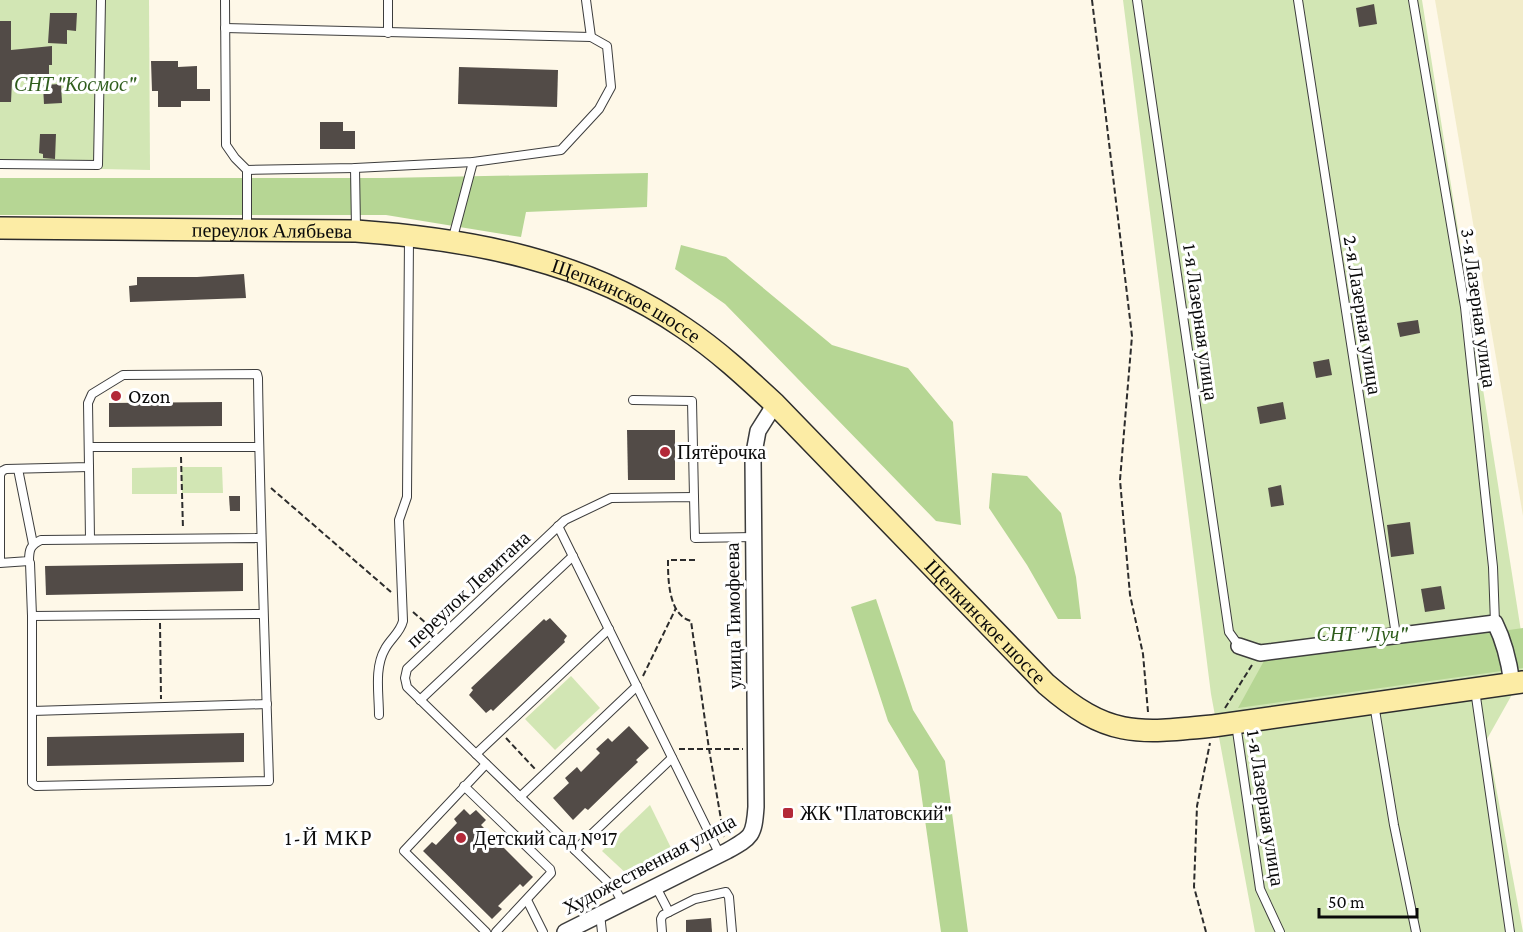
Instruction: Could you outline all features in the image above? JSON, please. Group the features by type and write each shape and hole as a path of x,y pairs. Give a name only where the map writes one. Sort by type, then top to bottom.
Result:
{"main road":[{"name":"переулок Алябьева","path":"0,228 356,231 452,241 541,260"},
{"name":"Щепкинское шоссе","path":"541,260 622,291 655,309 713,349 775,404 1019,658 1055,692 1097,721 1131,730 1150,731 1213,726 1517,683"}],"street":[{"name":"улица Тимофеева","path":"753,833 756,807 756,750 753,458 754,442 762,422 775,404"},
{"path":"1239,646 1260,652 1495,623 1503,638 1517,683"},
{"name":"Художественная улица","path":"565,932 723,853 747,840 753,833"}],"lane":[{"path":"0,164 98,165 101,0"},
{"path":"225,0 226,146 247,170 247,231"},
{"path":"388,0 388,33"},
{"path":"586,0 591,37"},
{"name":"1-я Лазерная улица","path":"1137,0 1229,632 1239,646"},
{"name":"2-я Лазерная улица","path":"1298,0 1396,634"},
{"name":"3-я Лазерная улица","path":"1413,0 1465,308 1493,567 1495,623"},
{"path":"225,28 591,37 607,46 611,87 599,108 561,150 473,162 355,168 247,170"},
{"path":"452,241 473,162"},
{"path":"355,168 356,231"},
{"path":"379,715 379,661 386,647 401,628 399,520 407,497 409,236"},
{"path":"30,563 32,783 36,786 269,782 262,614 258,378 254,373 123,375 92,394 88,403 90,539"},
{"path":"633,400 692,401 694,538 754,537"},
{"path":"90,447 259,447"},
{"path":"89,467 6,469 2,471 0,475 0,563 29,561 29,551 33,544 40,540 261,538"},
{"path":"18,469 33,544"},
{"name":"переулок Левитана","path":"420,700 407,687 405,678 407,669 561,523 608,499 694,497"},
{"path":"561,523 573,556 672,758 723,853"},
{"path":"573,556 420,700 615,889 623,903"},
{"path":"32,615 262,614"},
{"path":"476,754 609,629"},
{"path":"520,796 637,686"},
{"path":"1474,688 1510,932"},
{"path":"1373,703 1394,825 1416,932"},
{"path":"32,711 267,704"},
{"name":"1-я Лазерная улица","path":"1236,723 1260,889 1280,932"},
{"path":"575,850 672,758"},
{"path":"486,764 404,851 486,932"},
{"path":"464,786 550,869 550,876 496,932"},
{"path":"656,887 669,912"},
{"path":"662,932 662,917 669,912 695,899 728,893 732,932"},
{"path":"527,900 543,932"},
{"path":"600,915 602,932"}],"path":[{"path":"1092,0 1132,336 1120,480 1130,595 1143,654 1150,731"},
{"path":"181,447 184,538"},
{"path":"259,478 441,636"},
{"path":"695,560 668,560 670,590 676,608 686,620 691,621 723,853"},
{"path":"637,686 676,608"},
{"path":"160,615 161,707"},
{"path":"1206,932 1194,887 1197,806 1213,726 1260,652"},
{"path":"500,731 542,776"},
{"path":"668,749 756,750"}],"shaded area":[{"path":"1435,0 1523,0 1523,516"}],"green space":[{"name":"СНТ \"Космос\"","path":"0,0 149,0 150,170 0,167"},
{"name":"СНТ \"Луч\"","path":"1123,0 1422,0 1523,644 1523,675 1487,739 1523,932 1255,932 1211,694"},
{"path":"648,173 647,207 526,212 521,237 386,215 0,215 0,178 384,178"},
{"path":"681,245 726,257 832,345 908,368 953,422 961,525 936,521 725,304 675,269"},
{"path":"177,467 177,494 132,494 132,468"},
{"path":"181,467 222,467 223,493 182,493"},
{"path":"992,473 1027,476 1061,513 1076,577 1081,619 1058,619 1027,565 989,508"},
{"path":"876,599 913,710 945,761 968,932 941,932 918,771 888,721 851,607"},
{"path":"1523,628 1523,668 1238,708 1265,659"},
{"path":"571,676 600,708 555,750 525,719"},
{"path":"650,805 674,854 629,876 602,851"}],"building":[{"path":"1374,4 1377,24 1359,27 1356,8"},
{"path":"50,13 77,13 76,31 67,30 67,44 48,43"},
{"path":"0,21 11,21 11,50 52,46 52,65 49,65 49,77 21,77 21,79 12,80 11,102 0,102"},
{"path":"151,61 178,61 178,67 197,66 197,89 210,89 210,101 181,101 181,107 158,107 158,91 152,91"},
{"path":"459,67 558,70 557,107 458,104"},
{"path":"61,84 62,103 44,104 43,85"},
{"path":"320,122 343,122 343,131 355,131 355,149 320,149"},
{"path":"40,134 56,134 55,159 43,158 43,154 39,153"},
{"path":"244,274 246,298 130,302 129,286 137,285 137,277"},
{"path":"1418,320 1420,333 1400,337 1397,323"},
{"path":"1329,359 1332,375 1316,378 1313,362"},
{"path":"222,402 222,426 109,427 109,403"},
{"path":"1283,402 1286,419 1260,424 1257,407"},
{"path":"627,430 675,430 675,480 628,480"},
{"path":"1281,485 1284,505 1271,507 1268,488"},
{"path":"229,496 240,496 240,511 230,511"},
{"path":"1410,522 1414,554 1391,557 1387,525"},
{"path":"243,563 243,591 46,595 45,566"},
{"path":"1441,586 1445,609 1425,612 1421,589"},
{"path":"550,618 567,636 565,642 493,711 491,709 486,713 469,695 473,690 471,688 544,619 546,621"},
{"path":"629,726 649,748 636,760 638,762 588,810 585,808 573,820 553,798 569,783 565,778 577,767 581,772 600,753 596,749 608,738 612,742"},
{"path":"244,733 244,762 47,766 47,737"},
{"path":"464,809 470,815 476,810 486,820 481,825 533,877 523,887 520,884 498,906 502,909 492,919 423,851 432,842 436,845 457,823 454,819"},
{"path":"711,918 712,932 686,932 686,920"}],"place":[{"name":"Ozon","path":"116,396"},
{"name":"Пятёрочка","path":"665,452"},
{"name":"ЖК \"Платовский\"","path":"788,813"},
{"name":"Детский сад №17","path":"461,838"}],"district":[{"name":"1-Й МКР","path":"329,838"}]}
